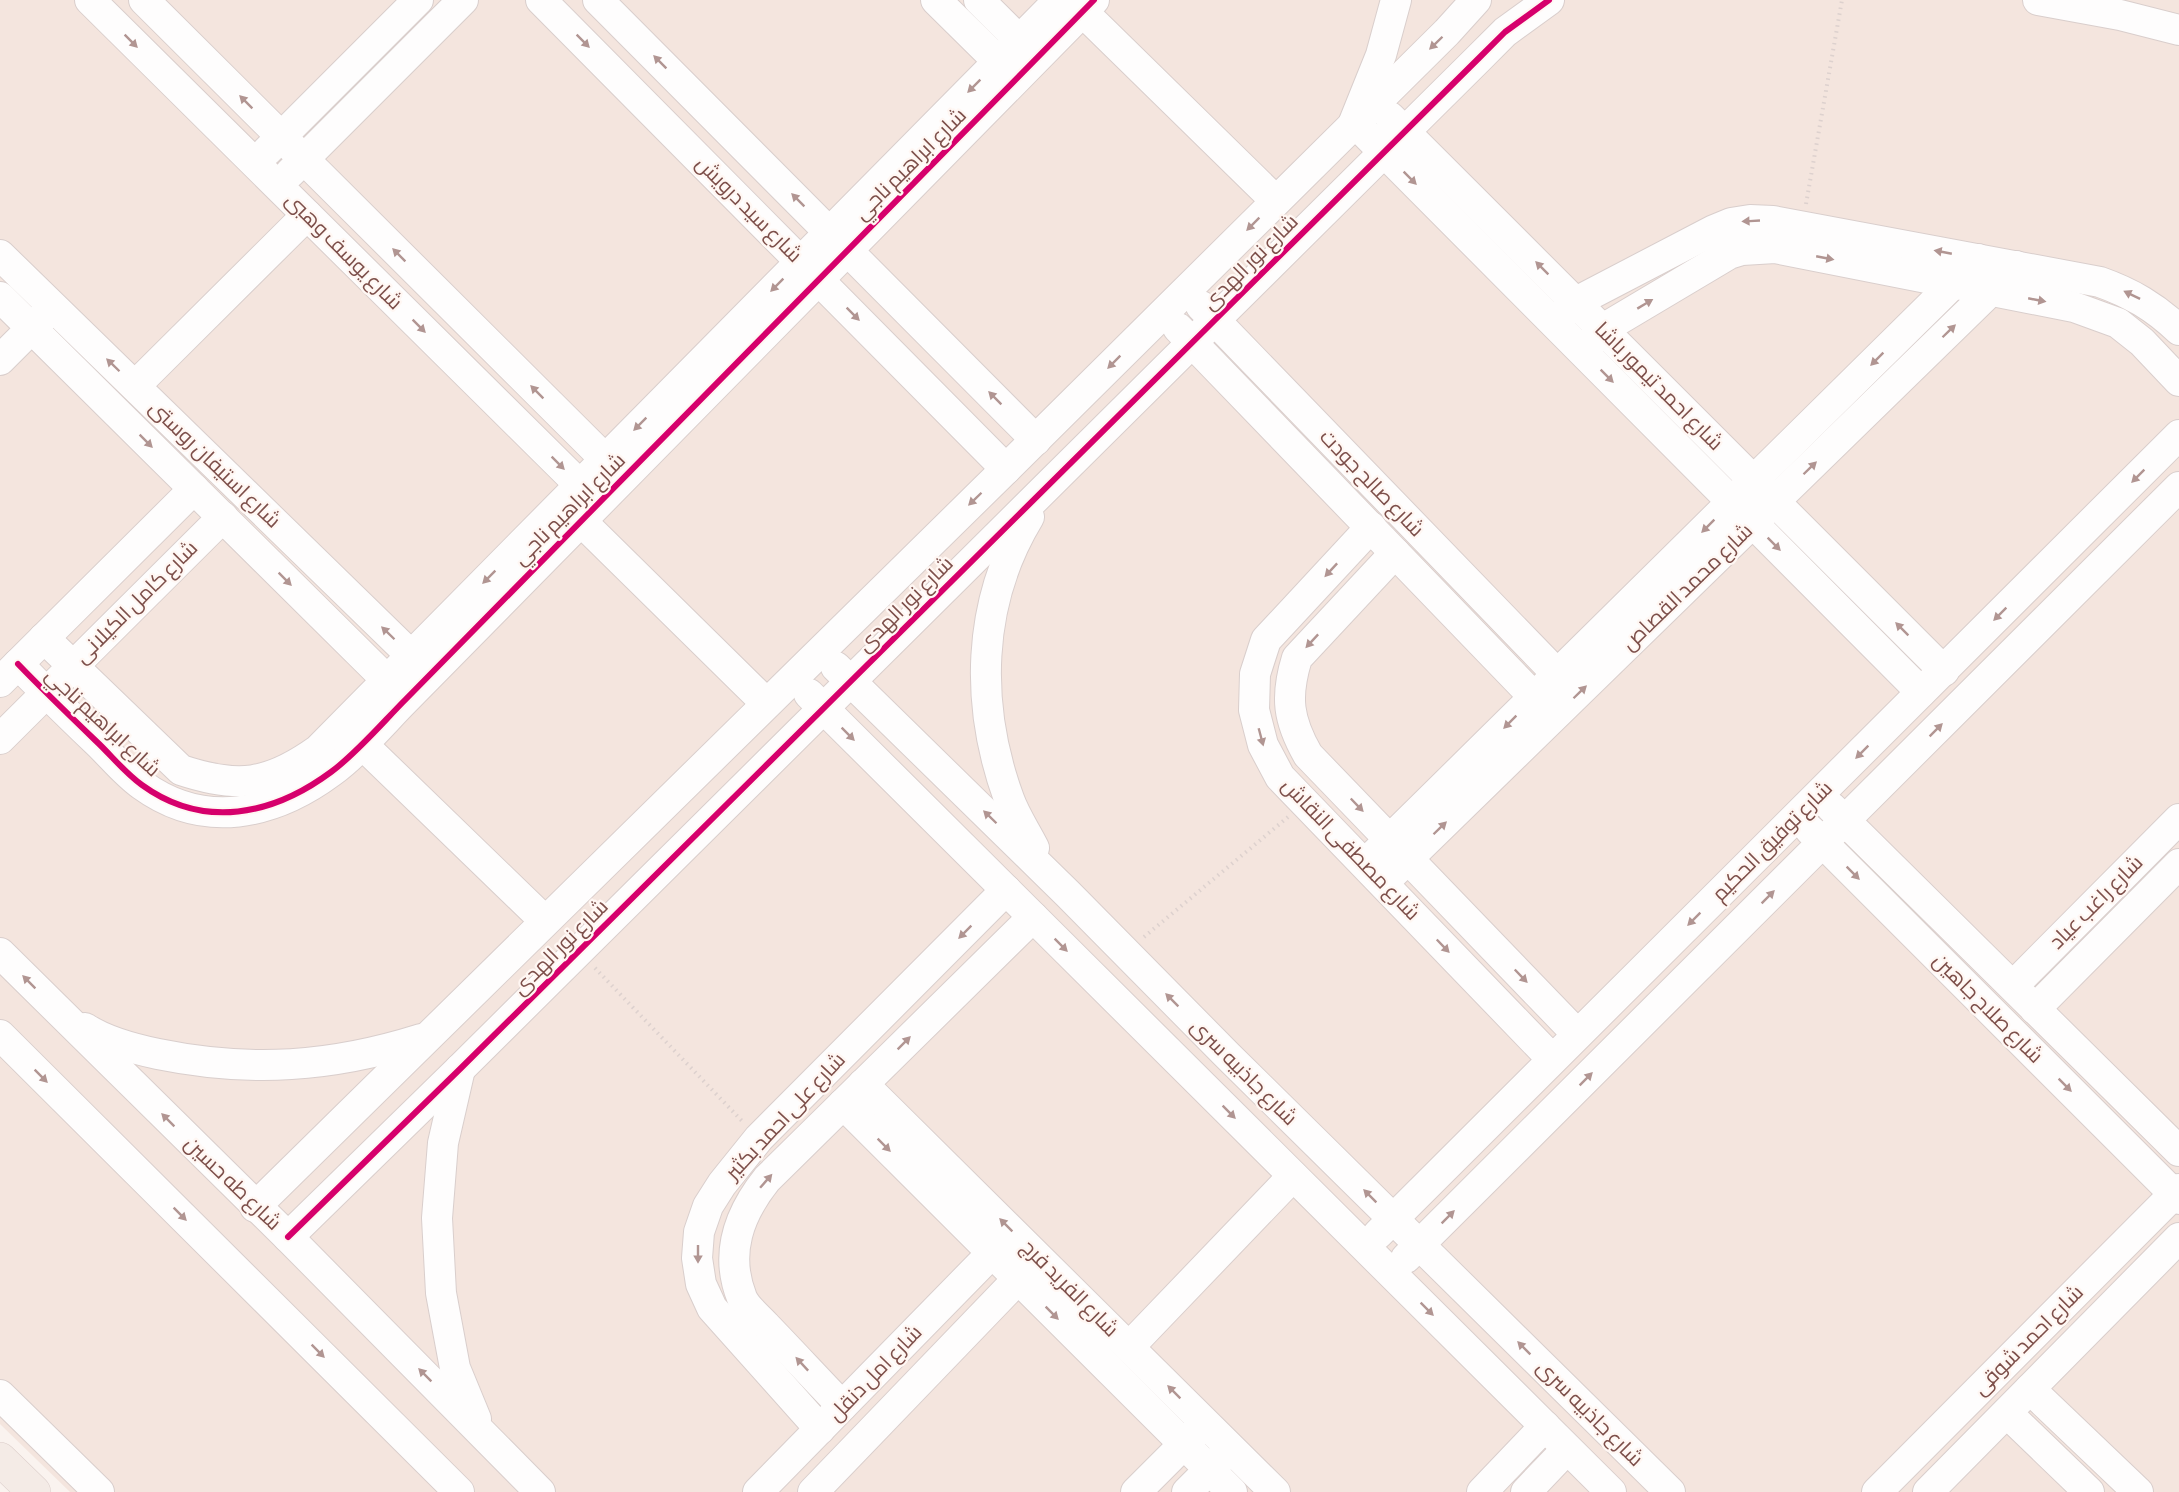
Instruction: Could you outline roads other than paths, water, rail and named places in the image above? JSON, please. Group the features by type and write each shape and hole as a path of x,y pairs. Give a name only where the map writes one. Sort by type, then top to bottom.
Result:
{"main road":[{"path":"0,1459 34,1492"}],"street":[{"name":"شارع يوسف وهبى","path":"90,0 307,215 586,503 766,703"},
{"name":"شارع يوسف وهبى","path":"144,0 614,469"},
{"path":"255,164 418,0"},
{"path":"277,185 463,0"},
{"name":"شارع سيد درويش","path":"542,0 1006,469"},
{"name":"شارع سيد درويش","path":"598,0 1036,440"},
{"path":"936,0 1007,70"},
{"path":"979,0 1028,49"},
{"path":"1354,122 1381,55 1396,0"},
{"name":"شارع نور الهدى","path":"255,1206 1036,440 1447,32 1476,0"},
{"name":"شارع نور الهدى","path":"288,1237 1505,32 1549,0"},
{"path":"2038,0 2132,17 2179,30"},
{"path":"1079,4 1276,201"},
{"name":"شارع ابراهيم ناجي","path":"45,638 182,770 209,779 238,782 267,778 294,767 397,690 586,503 614,469 1007,70 1079,4"},
{"name":"شارع احمد تيمور باشا","path":"1375,101 1944,671"},
{"name":"شارع احمد تيمور باشا","path":"1354,122 1921,692"},
{"path":"135,386 307,215"},
{"path":"1554,323 1576,302 1731,223 1750,220 1802,225 2100,282 2122,290 2162,313 2179,330"},
{"path":"1582,351 1603,329 1730,254 1742,250 1775,248 2074,307 2118,323 2142,342 2179,381"},
{"name":"شارع استيفان روستى","path":"0,255 421,665"},
{"name":"شارع محمد القصاص","path":"1399,849 1535,698 1978,259"},
{"name":"شارع محمد القصاص","path":"1374,874 1753,523 2016,266"},
{"path":"3,304 29,284"},
{"name":"شارع صالح جودت","path":"1186,290 1558,675"},
{"name":"شارع استيفان روستى","path":"3,304 32,328 397,690"},
{"path":"0,360 53,307"},
{"name":"شارع صالح جودت","path":"1164,313 1535,698"},
{"name":"شارع توفيق الحكيم","path":"1365,1247 2179,435"},
{"name":"شارع توفيق الحكيم","path":"1391,1273 2179,487"},
{"path":"1047,488 1018,535 998,586 987,640 985,695 993,749 1010,802 1035,850 1068,894"},
{"name":"شارع كامل الكيلانى","path":"9,673 194,489"},
{"name":"شارع مصطفى النقاش","path":"1381,492 1365,521 1266,640 1255,674 1254,710 1263,745 1280,777 1552,1059"},
{"name":"شارع كامل الكيلانى","path":"0,739 223,517"},
{"name":"شارع مصطفى النقاش","path":"1395,553 1297,658 1290,680 1289,706 1295,732 1308,755 1577,1034"},
{"name":"شارع جاذبيه سرى","path":"819,651 1068,894 1227,1055 1670,1492"},
{"name":"شارع ابراهيم ناجي","path":"9,673 45,693 142,785 170,800 201,811 257,810 308,787 333,771 361,743 397,690"},
{"path":"1255,674 1290,680"},
{"name":"شارع جاذبيه سرى","path":"792,678 1611,1492"},
{"path":"361,743 544,921"},
{"name":"شارع صلاح جاهين","path":"1819,795 2179,1151"},
{"name":"شارع صلاح جاهين","path":"1797,817 2177,1194"},
{"name":"شارع راغب عياد","path":"2013,986 2179,819"},
{"name":"شارع راغب عياد","path":"2035,1009 2179,864"},
{"name":"شارع على احمد بكثير","path":"820,1429 711,1308 701,1284 697,1258 699,1232 708,1206 722,1184 759,1138 1006,890"},
{"name":"شارع على احمد بكثير","path":"842,1406 743,1301 736,1276 734,1249 740,1223 751,1199 767,1179 1033,917"},
{"name":"شارع طه حسين","path":"0,953 288,1237 540,1492"},
{"path":"56,1008 95,1035 141,1050 189,1060 237,1066 285,1066 333,1061 381,1052 427,1038"},
{"path":"0,1035 459,1492"},
{"path":"1199,1083 1227,1055"},
{"path":"460,1069 443,1143 437,1218 441,1293 455,1368 482,1433"},
{"name":"شارع الفريد فرج","path":"853,1094 992,1253 1232,1492"},
{"name":"شارع الفريد فرج","path":"853,1094 1129,1347 1275,1492"},
{"path":"1129,1347 1293,1176"},
{"name":"شارع احمد شوقى","path":"1877,1492 2177,1194"},
{"path":"708,1206 740,1223"},
{"name":"شارع احمد شوقى","path":"1928,1492 2179,1238"},
{"name":"شارع امل دنقل","path":"758,1492 992,1253"},
{"name":"شارع امل دنقل","path":"813,1492 1018,1279"},
{"path":"2030,1389 2138,1492"},
{"path":"0,1395 99,1492"},
{"path":"2007,1413 2089,1492"},
{"path":"1136,1492 1206,1423"},
{"path":"1482,1492 1545,1426"},
{"path":"1187,1492 1231,1448"},
{"path":"1526,1492 1567,1449"}]}
